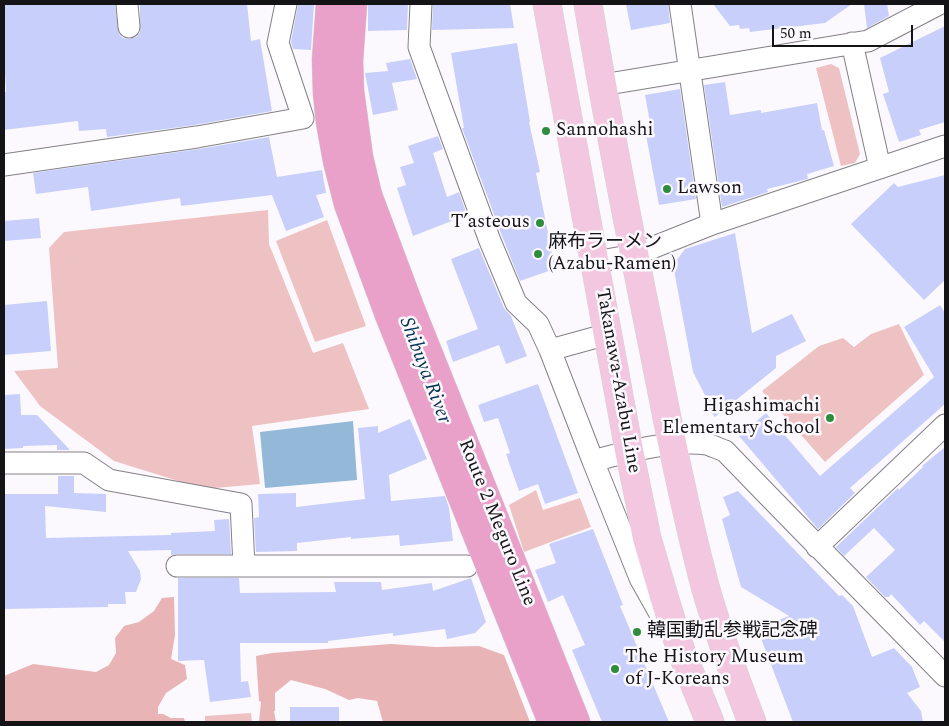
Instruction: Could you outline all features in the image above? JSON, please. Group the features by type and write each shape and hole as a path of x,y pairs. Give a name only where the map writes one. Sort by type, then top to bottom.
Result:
{"highway":[{"name":"Route 2 Meguro Line","path":"330,4 326,52 327,93 337,161 348,204 389,315 552,722"},
{"name":"Route 2 Meguro Line","path":"353,4 349,61 350,91 358,157 368,196 576,722"}],"main road":[{"name":"Takanawa-Azabu Line","path":"547,4 647,538 681,651 710,722"},
{"name":"Takanawa-Azabu Line","path":"588,4 634,255 672,445 706,588 735,678 752,722"}],"street":[{"path":"127,4 129,27"},
{"path":"4,165 197,137 304,118 278,42 286,4"},
{"path":"421,4 419,47 490,241 516,303 538,324 640,578 681,651"},
{"path":"680,4 712,224"},
{"path":"602,85 868,41 939,4"},
{"path":"852,43 880,168"},
{"path":"595,262 634,255 712,224 945,146"},
{"path":"550,350 608,334"},
{"path":"817,547 945,425"},
{"path":"593,461 629,450 672,445 709,445 725,451 945,676"},
{"path":"4,463 84,463 109,480 241,504 244,566"},
{"path":"177,566 467,566"}],"shaded area":[{"path":"831,64 839,68 860,154 855,163 841,166 816,68"},
{"path":"268,210 269,244 313,353 343,343 369,409 252,426 260,484 204,489 114,461 40,406 14,371 58,368 49,248 64,232"},
{"path":"327,220 366,326 315,342 276,241"},
{"path":"899,324 924,375 825,462 762,391 819,346 843,338 854,347 871,334"},
{"path":"536,490 543,510 580,498 591,527 524,552 509,505"},
{"path":"174,597 175,635 171,659 185,665 187,679 166,693 158,707 158,714 171,718 184,718 185,722 4,722 4,676 33,664 96,672 109,665 116,653 115,638 124,626 139,622 154,611 162,598"},
{"path":"391,644 436,647 479,646 504,655 530,722 383,722 377,701 358,698 349,700 325,689 291,680 275,693 274,711 276,722 259,722 261,702 259,701 256,656 272,653"},
{"path":"251,713 252,722 205,722 205,716"}],"water":[{"path":"353,421 357,480 265,488 260,432"}],"building":[{"path":"4,4 115,4 119,34 123,38 130,39 136,37 140,32 140,4 247,4 251,41 260,39 272,111 195,125 107,137 106,129 79,131 78,121 4,130 4,92 6,92"},
{"path":"298,4 314,4 311,50 293,49 291,42"},
{"path":"368,4 408,4 407,30 368,31"},
{"path":"433,4 510,4 514,28 432,30"},
{"path":"626,4 668,4 670,23 631,30"},
{"path":"713,4 852,4 825,23 750,32 749,28 740,29 739,25 730,26"},
{"path":"864,4 887,4 889,16 867,28"},
{"path":"945,26 945,122 919,130 921,135 899,142 883,94 889,92 880,58"},
{"path":"517,43 529,122 540,172 536,173 549,238 547,238 557,268 520,281 462,128 464,128 451,53"},
{"path":"410,59 417,79 392,83 398,110 373,115 365,73 388,71 386,63"},
{"path":"725,82 730,115 761,110 761,113 817,103 822,130 824,130 834,166 807,174 808,179 767,189 768,192 722,207 704,85"},
{"path":"680,89 696,199 659,205 646,135 652,134 645,95"},
{"path":"438,136 443,149 433,153 447,197 459,192 467,215 413,236 397,188 406,185 400,167 414,163 408,146"},
{"path":"269,137 277,177 322,170 326,193 316,195 324,217 286,231 272,195 181,206 180,198 91,211 88,187 36,194 33,173"},
{"path":"945,175 945,280 924,300 851,224 894,183 898,187"},
{"path":"39,218 41,238 4,241 4,221"},
{"path":"735,233 752,333 792,314 806,341 776,356 776,368 715,417 703,403 707,399 693,372 673,265 685,249"},
{"path":"479,248 504,308 511,316 527,356 506,364 499,345 453,362 446,341 478,329 451,259"},
{"path":"47,301 51,351 4,355 4,305"},
{"path":"940,305 945,313 945,404 850,488 855,493 818,529 739,436 766,413 820,476 934,377 904,327"},
{"path":"538,384 578,493 545,504 538,484 519,491 506,454 510,453 498,418 484,422 478,405"},
{"path":"20,394 21,415 37,415 70,450 57,450 57,445 23,446 23,448 4,449 4,395"},
{"path":"410,419 427,459 389,475 391,501 445,496 449,508 453,541 400,546 399,535 351,539 351,537 297,543 297,551 256,552 254,518 259,517 258,494 296,493 296,507 365,499 358,428 378,426 378,433"},
{"path":"945,447 945,642 924,621 920,625 891,594 889,597 885,597 866,577 895,550 874,528 844,556 836,547 898,488 899,490 922,466"},
{"path":"58,476 74,476 74,493 106,494 106,512 45,506 46,538 171,535 171,533 215,531 214,520 229,519 231,554 171,555 171,550 128,551 140,571 141,579 136,592 125,592 126,604 108,604 108,607 4,609 4,494 58,494"},
{"path":"738,491 839,596 842,595 853,606 872,657 894,648 912,667 920,687 907,693 921,711 923,722 793,722 757,628 789,616 741,587 722,519 730,515 723,497"},
{"path":"593,529 623,605 620,606 669,722 602,722 572,650 585,645 563,595 548,602 535,570 556,563 549,544"},
{"path":"178,578 239,578 240,593 336,592 334,582 381,582 382,590 432,583 433,591 471,578 486,622 475,633 447,639 445,629 393,636 393,633 328,641 328,643 240,643 241,682 248,681 251,697 210,702 204,660 178,661"},
{"path":"290,707 339,707 339,722 290,722"}],"place":[{"name":"Sannohashi","path":"546,131"},
{"name":"Lawson","path":"667,189"},
{"name":"T’asteous","path":"540,223"},
{"name":"麻布ラーメン (Azabu-Ramen)","path":"538,254"},
{"name":"Higashimachi Elementary School","path":"830,418"},
{"name":"韓国動乱参戦記念碑","path":"637,632"},
{"name":"The History Museum of J-Koreans","path":"615,669"}],"water label":[{"name":"Shibuya River","path":"424,371"}]}
